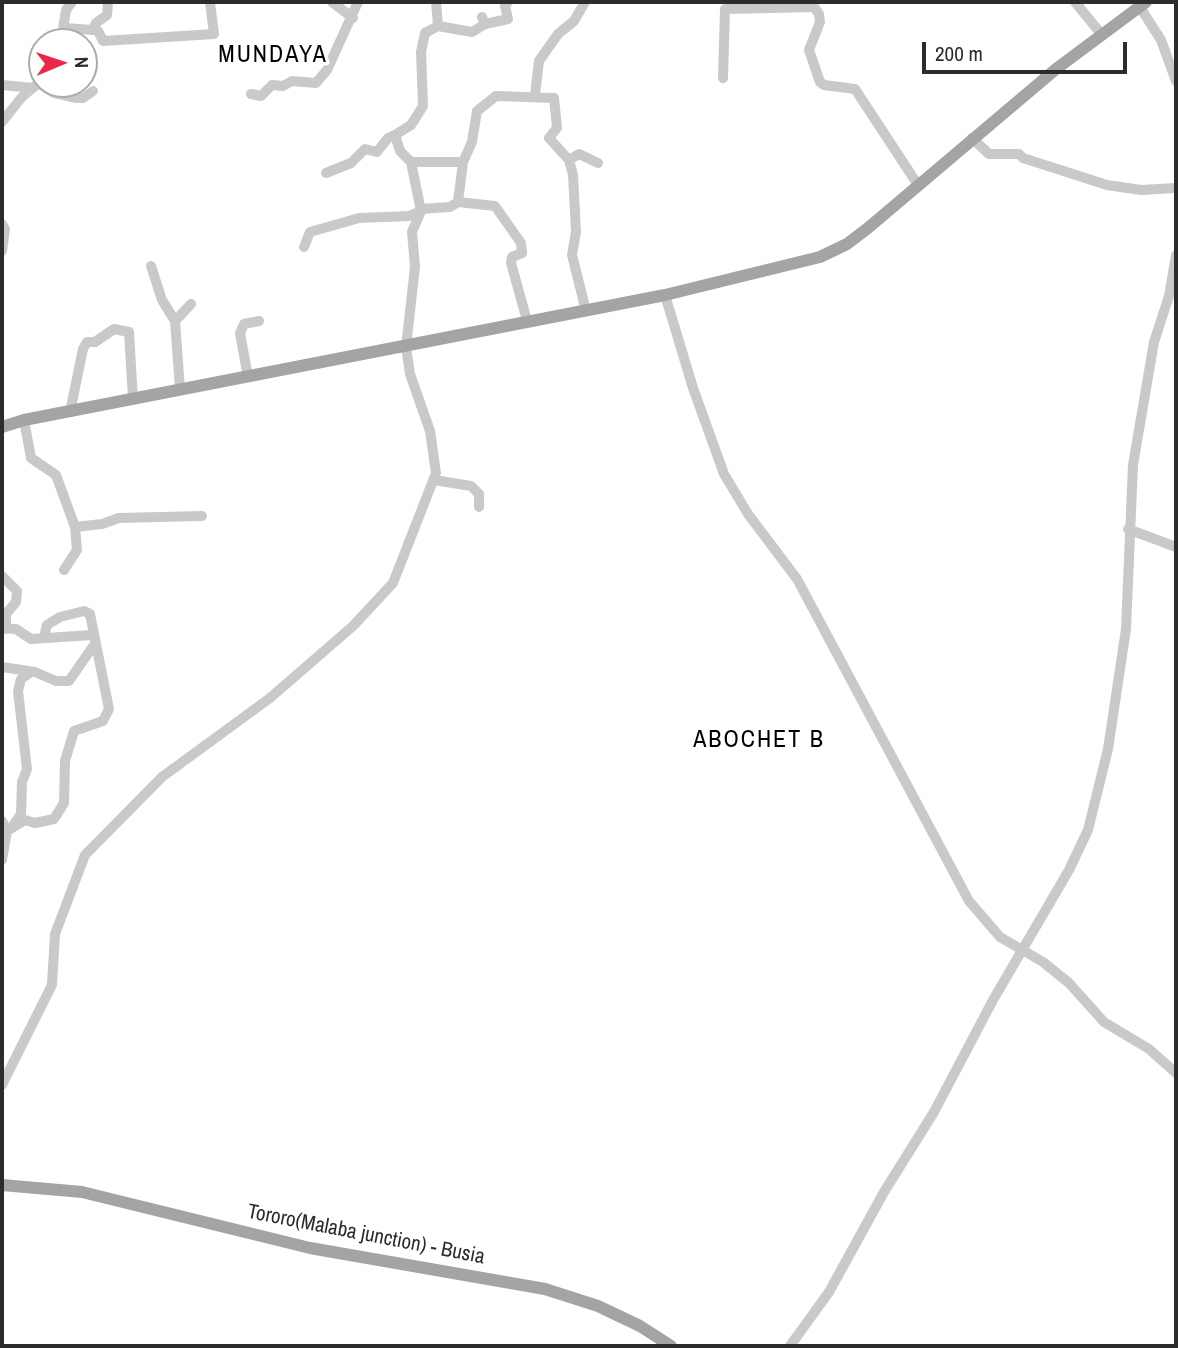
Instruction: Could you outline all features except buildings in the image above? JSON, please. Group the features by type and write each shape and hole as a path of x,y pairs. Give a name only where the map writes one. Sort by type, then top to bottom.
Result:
{"main road":[{"path":"2,428 24,420 665,295 795,264 835,251 918,186 972,138 1143,4"},
{"name":"Tororo(Malaba junction) - Busia","path":"2,1185 82,1192 310,1248 545,1289 598,1306 640,1326 671,1346"}],"street":[{"path":"64,28 66,10 72,2"},
{"path":"96,28 96,23 107,15 108,2"},
{"path":"98,36 103,41 214,34 210,2"},
{"path":"332,2 353,18"},
{"path":"251,94 261,96 272,85 283,86 292,81 316,83 327,70 358,2"},
{"path":"436,2 438,26"},
{"path":"326,173 351,163 365,149 377,152 388,138 411,125 423,106 422,44 428,30 438,26 472,32 483,20 508,19 505,6 508,2"},
{"path":"534,95 540,61 558,34 575,21 585,2"},
{"path":"1075,2 1102,35"},
{"path":"1143,4 1161,40 1176,81"},
{"path":"723,78 726,9 814,7 820,22 809,50 820,82 824,85 855,89 918,186"},
{"path":"2,85 28,84"},
{"path":"2,122 28,95"},
{"path":"458,202 463,162 472,142 477,111 488,99 503,95 554,98 557,128 549,138 569,160 573,175 576,232 572,255 586,311"},
{"path":"2,1085 52,985 55,934 85,855 162,776 244,720 373,607 393,583 434,480 430,431 410,374 405,347 415,267 412,232 421,210 411,162 400,151 395,135"},
{"path":"972,138 989,153 1019,154 1023,158 1107,185 1141,190 1176,188"},
{"path":"569,160 579,155 598,163"},
{"path":"411,162 463,162"},
{"path":"303,247 310,232 359,218 409,216 421,210 450,207 458,202 495,206 514,230 522,249 522,253 512,257 511,263 530,322"},
{"path":"2,224 5,229 2,250"},
{"path":"790,1346 844,1268 867,1219 934,1112 993,1000 1069,870 1097,802 1126,629 1128,529 1133,465 1154,342 1168,296 1176,255"},
{"path":"151,266 162,300 175,321 180,389"},
{"path":"665,295 695,396 724,474 737,498 797,579 969,901 1000,937 1025,949 1069,983 1104,1022 1149,1049 1176,1073"},
{"path":"175,321 191,304"},
{"path":"248,377 240,333 244,324 259,321"},
{"path":"70,412 83,349 87,342 95,342 114,329 129,332 133,399"},
{"path":"24,420 31,458 56,475 75,527 76,550 64,570"},
{"path":"434,480 471,486 479,494 480,507"},
{"path":"75,527 102,524 119,518 202,516"},
{"path":"1128,529 1176,547"},
{"path":"2,576 15,585 17,591 16,602 6,614 4,629 16,629 31,639 44,637 93,640"},
{"path":"8,825 25,820 35,823 54,819 64,803 65,761 75,731 103,721 109,709 104,676 93,640 92,616 84,611 69,612 47,625 44,637"},
{"path":"2,667 31,672 56,681 69,681 93,640"},
{"path":"2,860 8,825 21,814 24,794 22,782 27,769 18,691 21,679 31,672"}],"district":[{"name":"MUNDAYA","path":"273,56"},
{"name":"ABOCHET B","path":"759,741"}]}
